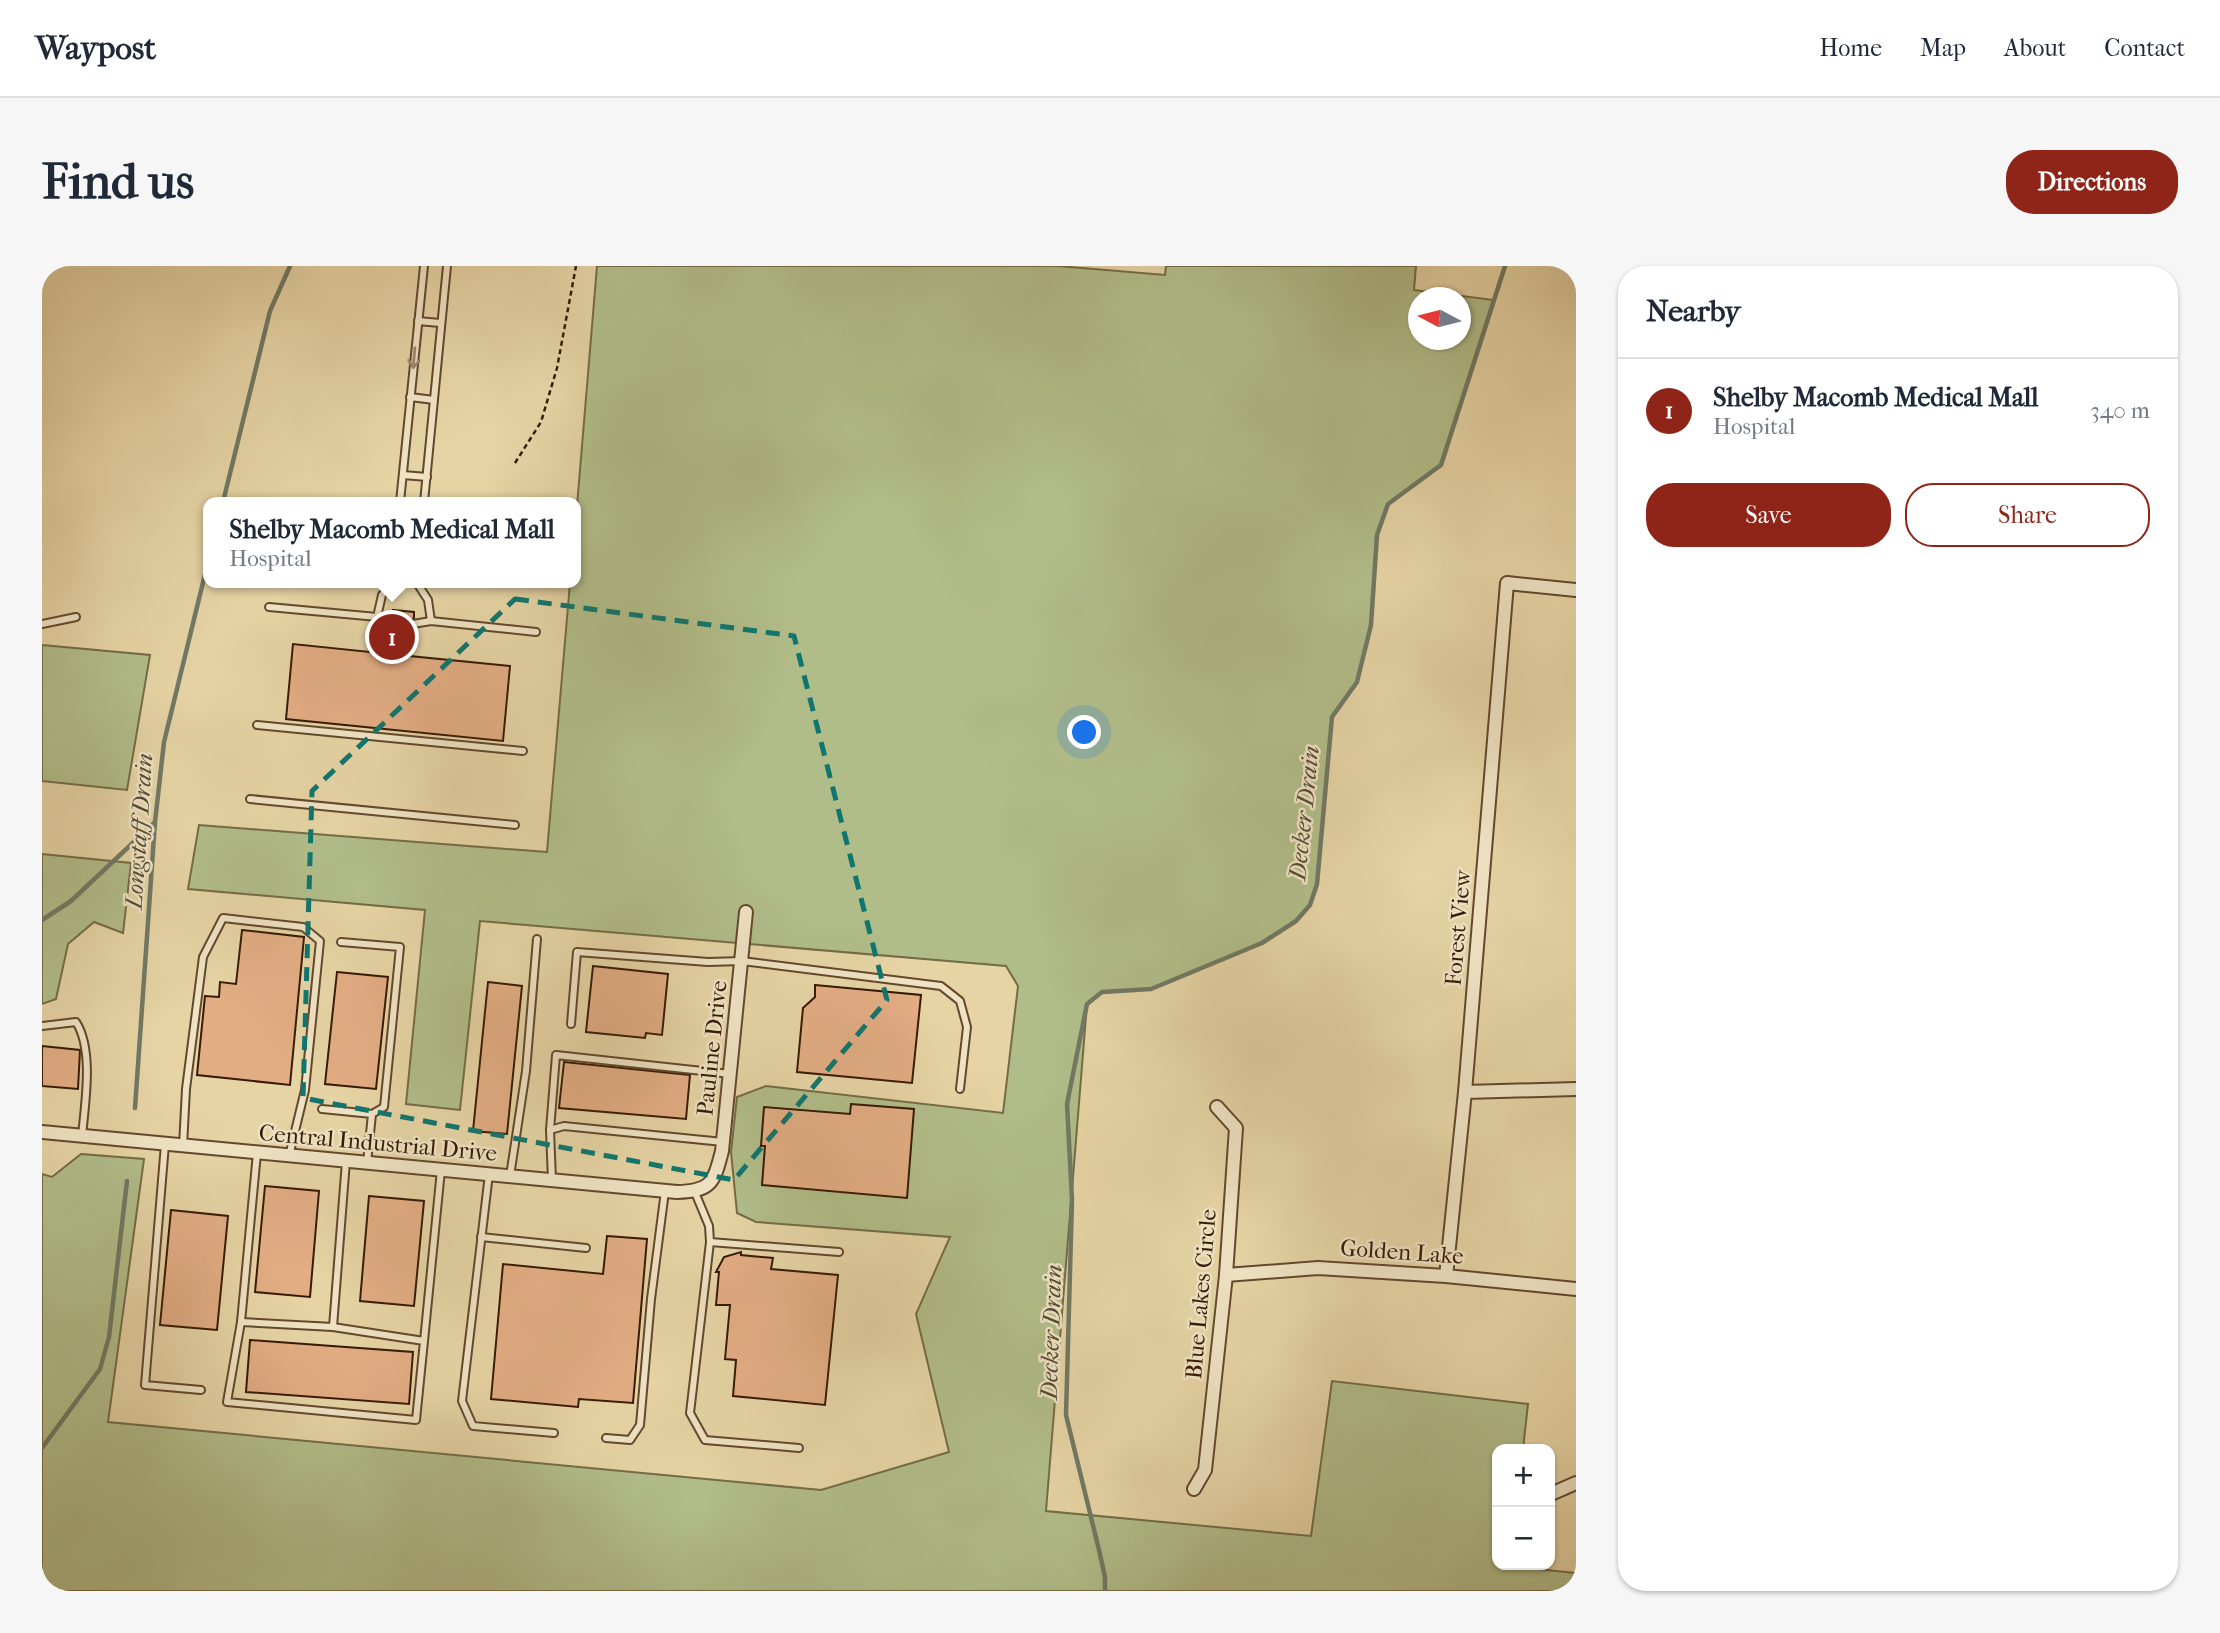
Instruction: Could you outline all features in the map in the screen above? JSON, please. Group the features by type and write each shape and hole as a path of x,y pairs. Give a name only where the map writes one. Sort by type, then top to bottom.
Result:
{"street":[{"name":"Forest View","path":"1446,1276 1465,1092 1507,583 1576,590"},
{"name":"Pauline Drive","path":"709,1185 717,1171 723,1142 746,912"},
{"path":"1465,1092 1576,1089"},
{"name":"Blue Lakes Circle","path":"1194,1489 1205,1470 1226,1275 1236,1128 1217,1107"},
{"name":"Central Industrial Drive","path":"42,1132 665,1191 694,1191 709,1185"},
{"name":"Golden Lake","path":"1226,1275 1318,1268 1446,1276 1576,1289"},
{"path":"1555,1492 1576,1483"}],"lane":[{"path":"401,497 424,266"},
{"path":"425,497 447,266"},
{"path":"418,321 440,323"},
{"path":"410,397 434,400"},
{"path":"403,475 427,477"},
{"path":"377,617 382,595 387,588"},
{"path":"420,588 428,600 431,621"},
{"path":"269,607 377,617 392,622"},
{"path":"42,624 76,617"},
{"path":"413,624 431,621 536,632"},
{"path":"257,725 523,751"},
{"path":"250,799 515,824"},
{"path":"184,1146 186,1089 203,957 223,918 303,927 320,941 305,1090 289,1156"},
{"path":"510,1176 526,1071 537,939"},
{"path":"322,1109 372,1114 384,1107 400,947 341,942"},
{"path":"571,1024 577,952 708,962 742,961 941,986 960,1001 967,1027 960,1089"},
{"path":"42,1027 76,1022 83,1032 87,1085 82,1136"},
{"path":"552,1180 550,1130 556,1055 730,1074"},
{"path":"367,1163 372,1114"},
{"path":"550,1130 564,1126 723,1142"},
{"path":"165,1144 145,1385 201,1390"},
{"path":"257,1153 241,1322 227,1402 416,1420 441,1170"},
{"path":"333,1327 346,1161"},
{"path":"489,1174 462,1401 473,1426 554,1433"},
{"path":"606,1438 630,1440 640,1425 651,1300 665,1191"},
{"path":"694,1191 709,1226 710,1242 690,1413 705,1440 799,1448"},
{"path":"481,1237 586,1248"},
{"path":"710,1242 839,1252"},
{"path":"241,1322 333,1327 424,1341"}],"path":[{"path":"515,463 541,422 557,368 576,266"}],"highlighted area":[{"path":"515,599 794,636 887,1000 734,1180 303,1098 312,791"}],"green space":[{"path":"597,266 1058,266 1165,275 1166,266 1416,266 1414,287 1408,287 1408,350 1471,350 1471,297 1494,300 1441,465 1388,504 1377,535 1371,625 1357,682 1332,717 1317,884 1310,905 1296,921 1262,943 1151,989 1102,992 1087,1004 1046,1511 1311,1536 1332,1381 1528,1404 1524,1444 1492,1444 1492,1570 1576,1573 1576,1591 42,1591 42,1174 52,1177 81,1154 144,1159 108,1422 821,1490 949,1452 916,1314 950,1237 756,1222 737,1213 731,1152 737,1097 766,1086 1003,1113 1018,986 1006,966 480,921 460,1110 406,1104 425,910 188,889 199,825 547,852 570,588 581,588 581,497 578,497"},
{"path":"42,645 150,655 127,790 42,781"},
{"path":"42,854 131,863 123,933 94,922 68,944 56,999 42,1004"}],"building":[{"path":"393,610 414,612 414,618 408,623 408,627 413,630 410,656 510,666 503,741 286,719 293,644 389,654 391,628 398,623 393,616"},
{"path":"242,930 304,937 290,1085 197,1075 205,996 219,997 220,982 236,984"},
{"path":"593,966 668,974 662,1035 646,1033 645,1038 586,1032"},
{"path":"337,972 388,977 376,1089 325,1084"},
{"path":"488,982 522,986 507,1134 473,1131"},
{"path":"815,985 921,995 912,1083 797,1072 803,1008 815,997"},
{"path":"42,1046 80,1050 78,1089 42,1086"},
{"path":"564,1062 690,1075 686,1119 559,1108"},
{"path":"851,1104 914,1109 907,1198 762,1185 764,1107 850,1114"},
{"path":"265,1186 319,1191 310,1297 255,1292"},
{"path":"369,1196 424,1201 414,1306 360,1301"},
{"path":"171,1210 228,1216 217,1330 160,1325"},
{"path":"607,1236 647,1239 633,1403 579,1399 578,1407 491,1399 503,1264 603,1274"},
{"path":"741,1252 741,1255 773,1258 771,1269 838,1275 825,1405 733,1396 736,1360 725,1359 730,1305 716,1305 719,1272 716,1272 724,1257"},
{"path":"250,1340 413,1352 409,1404 246,1392"}],"waterway":[{"name":"Longstaff Drain","path":"224,497 270,311 290,266"},
{"name":"Decker Drain","path":"1105,1591 1105,1577 1066,1415 1072,1200 1067,1104 1087,1004 1102,992 1151,989 1262,943 1296,921 1310,905 1317,884 1332,717 1357,682 1371,625 1377,535 1388,504 1441,465 1505,266"},
{"name":"Longstaff Drain","path":"135,1108 155,822 164,742 203,582"},
{"path":"42,920 71,901 154,823"},
{"name":"Longstaff Drain","path":"42,1448 100,1369 109,1337 127,1181"}],"place":[{"name":"Shelby Macomb Medical Mall","path":"392,637"}]}
